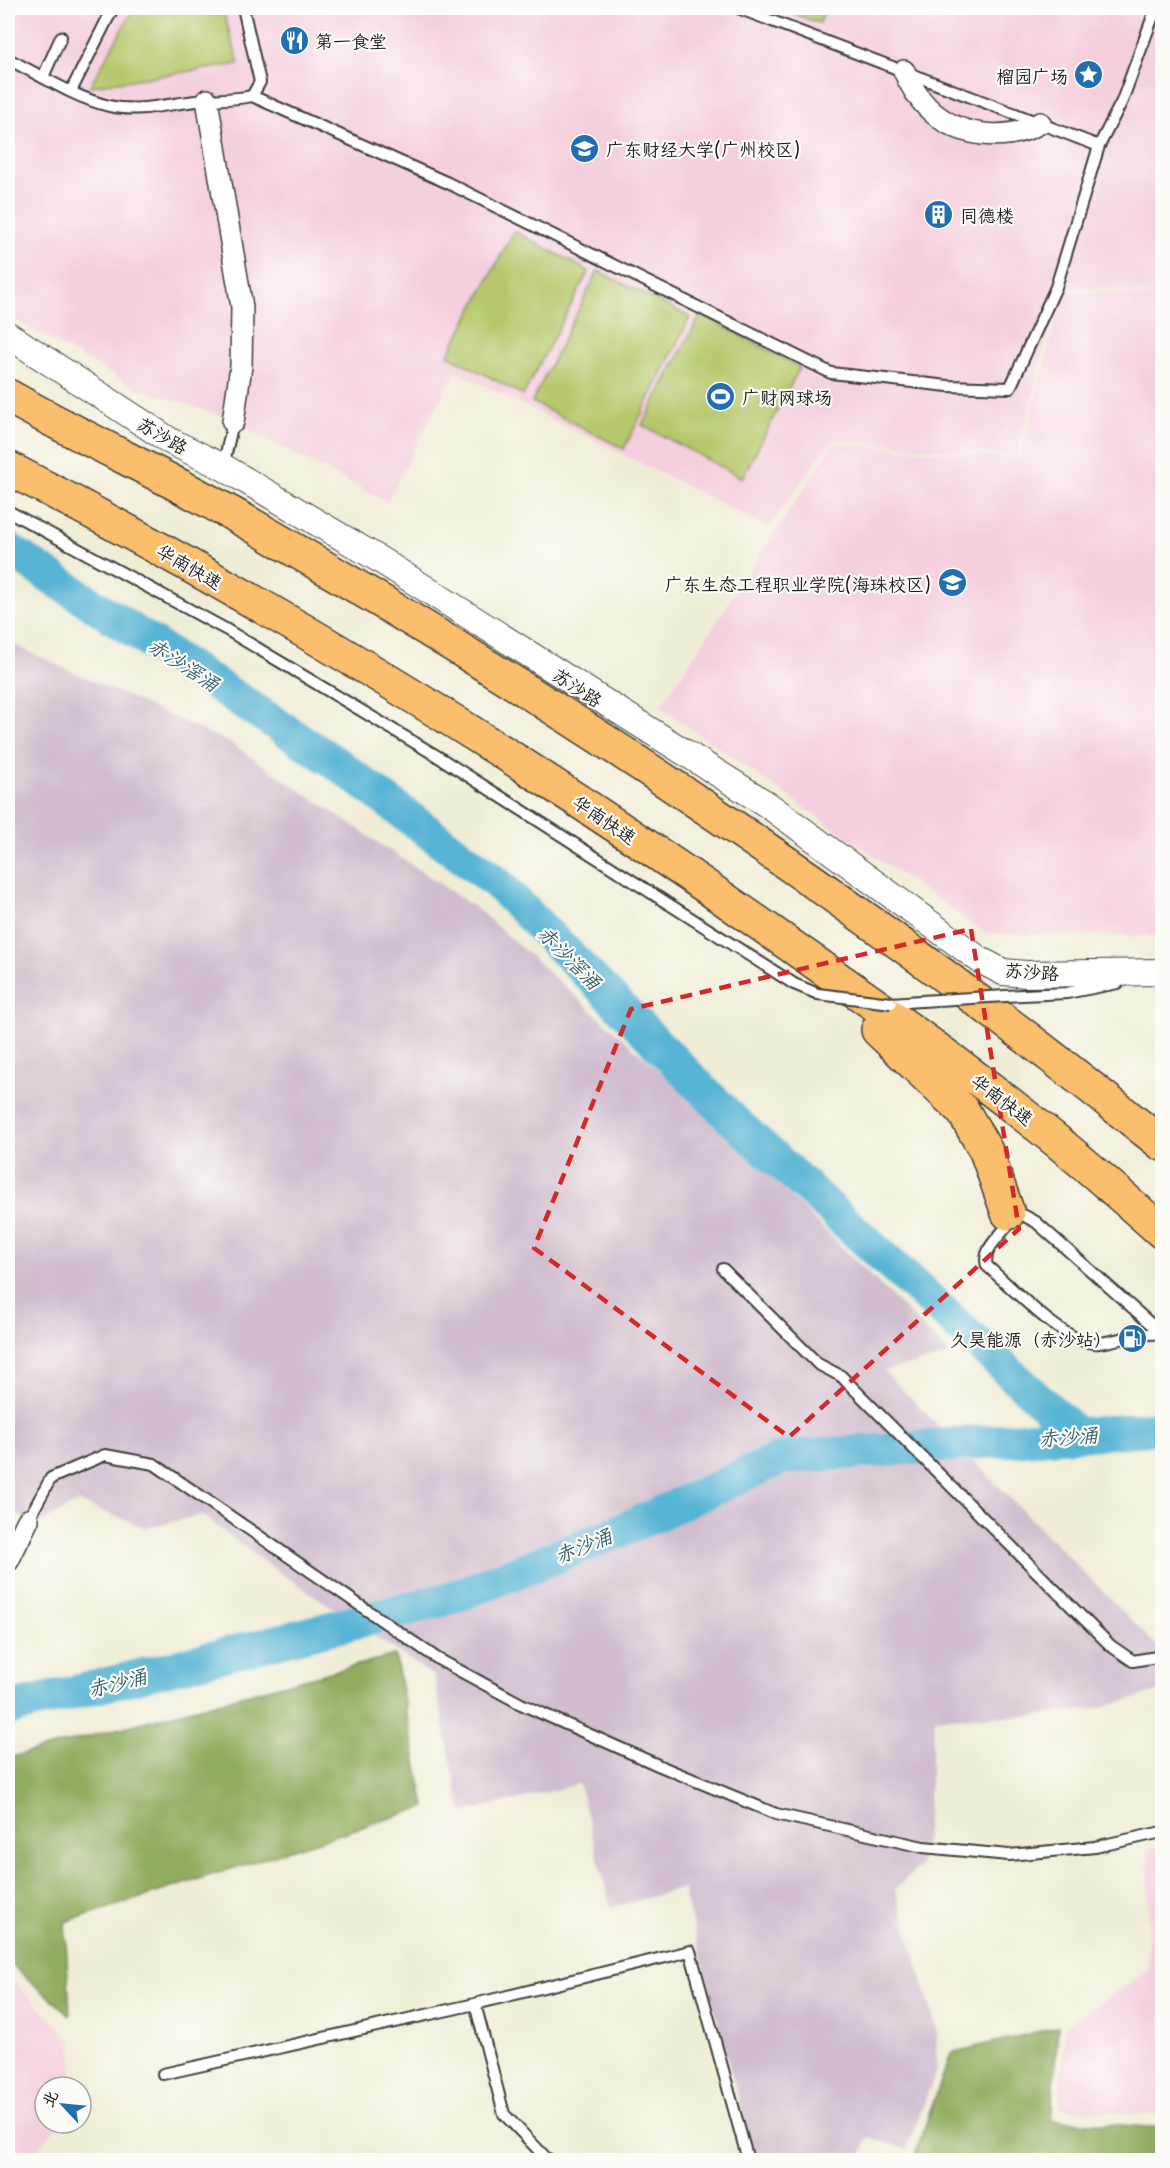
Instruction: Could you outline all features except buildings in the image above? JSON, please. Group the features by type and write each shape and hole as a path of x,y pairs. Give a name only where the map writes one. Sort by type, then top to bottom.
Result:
{"highway":[{"path":"8,379 174,481 369,594 639,763 852,909 1086,1082 1162,1144"},
{"path":"8,396 174,481"},
{"name":"华南快速","path":"8,468 108,519 354,662 580,802 761,925 1025,1116 1162,1232"},
{"path":"761,925 922,1069 963,1111 986,1151 1008,1213"}],"street":[{"path":"904,71 928,108 963,129 998,135 1016,134 1040,123"},
{"path":"207,100 242,307 241,366 233,422"},
{"name":"苏沙路","path":"8,335 170,441 223,467 377,558 615,711 768,805 980,960 1003,972 1026,974 1162,973"},
{"path":"8,1561 28,1520"}],"lane":[{"path":"72,91 112,8"},
{"path":"243,8 260,82 252,96"},
{"path":"738,8 1099,146"},
{"path":"8,59 107,106 130,110 252,96 448,183 831,373 948,386 1010,388 1056,287 1099,146 1122,101 1156,8"},
{"path":"43,77 60,37"},
{"path":"223,467 233,422"},
{"path":"10,512 228,630 437,756 794,984 818,994 891,1003 1067,993 1162,973"},
{"path":"1008,1213 1021,1214 1036,1222 1162,1334 1144,1332 1098,1343 1084,1342 1063,1332 987,1266 985,1259 987,1251 1008,1225 1008,1213"},
{"path":"723,1269 818,1364 841,1376 1111,1646 1133,1661 1162,1656"},
{"path":"28,1520 51,1478 105,1455 154,1464 308,1573 438,1659 521,1704 776,1814 923,1847 1009,1855 1095,1847 1162,1832"},
{"path":"163,2074 475,2004 690,1951 748,2160"},
{"path":"475,2004 504,2114 548,2160"}],"highlighted area":[{"path":"971,929 1019,1229 789,1437 534,1248 631,1009"}],"shaded area":[{"name":"广东财经大学(广州校区)","path":"8,8 1162,8 1162,295 1103,288 1059,289 1018,456 833,440 768,527 455,371 387,502 222,416 134,387 8,316"},
{"name":"广东生态工程职业学院(海珠校区)","path":"1104,291 1162,297 1162,936 985,933 660,707 834,443 1020,458 1063,293"},
{"path":"8,642 230,743 480,911 701,1108 951,1355 884,1371 1156,1645 1162,1644 1162,1691 1097,1708 1036,1716 935,1718 926,1832 920,1866 895,1889 937,2030 936,2071 907,2149 868,2137 859,2160 780,2160 752,2152 683,1888 611,1908 579,1784 461,1813 434,1676 266,1563 202,1515 147,1528 78,1502 38,1524 8,1511"},
{"path":"1162,1845 1162,2115 1059,2109 1065,2026 1148,1971 1149,1850"},
{"path":"8,1975 72,2041 73,2075 33,2075 33,2135 49,2135 29,2160 8,2160"}],"green space":[{"path":"134,8 222,8 239,64 90,86"},
{"path":"773,8 825,8 820,23"},
{"path":"514,231 589,271 523,395 448,355"},
{"path":"598,271 690,317 624,449 532,402"},
{"name":"广财网球场","path":"701,314 800,367 742,478 642,425"},
{"path":"395,1655 425,1807 65,1922 70,2015 8,1962 8,1758"},
{"path":"1058,2027 1051,2120 1162,2128 1162,2160 913,2160 951,2053"}],"waterway":[{"name":"赤沙滘涌","path":"8,549 336,763 496,882 732,1119 1077,1434"},
{"name":"赤沙涌","path":"8,1709 451,1598 620,1531 782,1458 1162,1428"}],"place":[{"name":"第一食堂","path":"294,40"},
{"name":"榴园广场","path":"1089,75"},
{"name":"广东财经大学(广州校区)","path":"585,148"},
{"name":"同德楼","path":"939,214"},
{"name":"广财网球场","path":"721,396"},
{"name":"广东生态工程职业学院(海珠校区)","path":"952,583"},
{"name":"久昊能源（赤沙站）","path":"1133,1338"}]}
